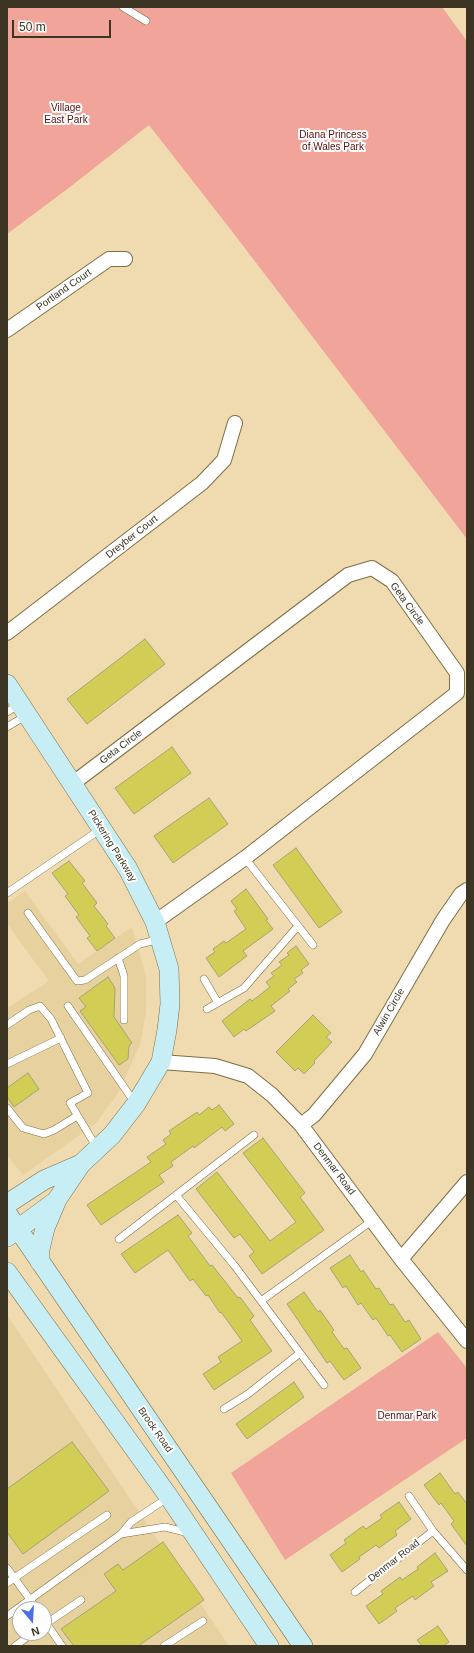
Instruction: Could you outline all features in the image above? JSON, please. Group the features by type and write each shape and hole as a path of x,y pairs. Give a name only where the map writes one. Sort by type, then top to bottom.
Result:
{"main road":[{"name":"Pickering Parkway","path":"7,684 18,710 72,784 128,869 158,931 169,969 170,1004 161,1062 136,1104 112,1135 98,1149 73,1167 44,1180 10,1221"},
{"name":"Pickering Parkway","path":"10,1221 56,1201 73,1167"},
{"path":"40,1262 40,1249 45,1228 56,1201"},
{"name":"Brock Road","path":"10,1221 192,1482 303,1646"},
{"path":"7,1272 13,1287 169,1497 269,1646"},
{"path":"169,1497 192,1482"}],"street":[{"name":"Portland Court","path":"7,330 109,259 125,259"},
{"name":"Dreyber Court","path":"7,633 202,483 224,460 235,423"},
{"name":"Geta Circle","path":"72,784 348,575 372,568 392,581 457,673 457,693 245,858 158,931"},
{"name":"Alwin Circle","path":"301,1125 314,1115 365,1054 443,920 461,894 467,890"},
{"name":"Denmar Road","path":"161,1062 215,1066 248,1076 272,1095 301,1125 401,1259 467,1341"},
{"path":"401,1259 467,1182"}],"lane":[{"path":"123,7 146,21"},
{"path":"7,728 18,710"},
{"path":"7,893 101,828"},
{"path":"245,858 313,945"},
{"path":"28,913 77,981 84,980 158,931"},
{"path":"207,1009 244,988 298,926"},
{"path":"118,958 124,976 124,1020"},
{"path":"204,980 218,1003"},
{"path":"7,1025 29,1010 40,1006 51,1019 88,1093 70,1103 98,1149"},
{"path":"68,1006 136,1104"},
{"path":"7,1064 61,1038"},
{"path":"7,1108 23,1128 44,1134 54,1130 77,1116"},
{"path":"118,1240 254,1135"},
{"path":"176,1195 209,1233 324,1385"},
{"path":"261,1301 373,1220"},
{"path":"224,1410 248,1394 300,1353"},
{"path":"410,1496 433,1531 467,1570"},
{"path":"7,1616 121,1534 131,1522 169,1497"},
{"path":"7,1583 107,1515"},
{"path":"121,1534 165,1527 193,1533"},
{"name":"Denmar Road","path":"355,1592 433,1531"},
{"path":"7,1568 30,1599"},
{"path":"52,1618 81,1600"},
{"path":"164,1646 203,1621"},
{"path":"52,1632 62,1646"}],"shaded area":[{"path":"25,891 78,964 132,927 146,976 146,1012 140,1045 117,1095 95,1124 23,1175 7,1155 7,1008 49,981 7,924 7,903"},
{"path":"7,1315 229,1646 7,1646"}],"green space":[{"name":"Diana Princess of Wales Park","path":"7,7 442,7 467,41 467,539 149,125 7,234"},
{"name":"Denmar Park","path":"438,1332 467,1368 467,1438 285,1560 231,1473"}],"building":[{"path":"145,639 165,664 87,724 67,699"},
{"path":"172,747 191,773 134,814 115,788"},
{"path":"209,798 228,824 173,863 154,836"},
{"path":"296,848 342,912 319,928 273,865"},
{"path":"69,861 85,881 82,883 97,903 94,906 108,924 106,926 115,938 97,951 87,938 90,936 76,917 79,915 65,896 68,894 52,873"},
{"path":"246,889 268,919 266,920 273,929 243,951 247,956 219,977 206,958 215,952 213,949 224,941 226,943 246,929 234,911 237,909 231,901"},
{"path":"296,946 309,964 301,970 303,973 294,979 297,982 288,989 290,991 271,1006 275,1011 246,1031 244,1029 234,1037 222,1021 250,999 252,1001 270,987 266,982 274,976 271,973 282,965 279,962 289,955 287,953"},
{"path":"108,977 115,988 114,1017 132,1043 129,1046 128,1059 119,1065 80,1011 86,1007 79,998"},
{"path":"313,1015 331,1033 326,1037 332,1042 304,1074 298,1068 295,1071 276,1052"},
{"path":"28,1073 39,1089 14,1107 7,1097 7,1088"},
{"path":"219,1105 234,1124 225,1131 222,1127 194,1148 193,1146 171,1162 173,1166 159,1175 164,1182 101,1225 87,1205 151,1162 147,1157 166,1144 163,1140 171,1134 169,1131 197,1112 199,1115 209,1107 212,1110"},
{"path":"263,1138 305,1193 300,1197 324,1230 262,1274 249,1256 254,1252 240,1234 234,1238 196,1189 217,1172 270,1241 296,1222 243,1153"},
{"path":"178,1215 192,1233 188,1236 210,1266 212,1265 238,1298 240,1297 254,1316 250,1320 272,1351 214,1390 203,1374 221,1362 218,1357 242,1341 208,1295 206,1296 193,1279 190,1281 168,1250 135,1273 121,1254"},
{"path":"350,1255 361,1272 363,1270 376,1289 379,1288 390,1305 393,1304 405,1322 409,1320 421,1339 402,1352 390,1335 388,1336 376,1318 373,1320 361,1303 358,1305 346,1286 343,1288 330,1268"},
{"path":"304,1292 318,1312 320,1310 334,1330 332,1332 344,1349 347,1348 361,1368 344,1380 330,1361 327,1363 287,1304"},
{"path":"294,1382 304,1397 247,1439 236,1424"},
{"path":"72,1442 109,1491 23,1554 7,1532 7,1489"},
{"path":"440,1473 455,1494 458,1492 467,1504 467,1546 451,1524 454,1521 441,1503 439,1505 424,1485"},
{"path":"399,1502 411,1519 395,1531 397,1535 379,1548 376,1545 342,1572 330,1555 346,1543 344,1540 363,1526 366,1529 382,1518 380,1515"},
{"path":"163,1542 204,1600 138,1646 74,1646 61,1629 116,1591 104,1574 118,1564 123,1570"},
{"path":"435,1553 448,1571 431,1582 434,1586 415,1600 413,1596 395,1608 397,1611 379,1624 366,1606 383,1594 381,1591 400,1577 402,1580 418,1569 417,1567"},
{"path":"438,1626 449,1642 443,1646 422,1646 417,1640"}],"park label":[{"name":"Village East Park","path":"66,114"}]}
